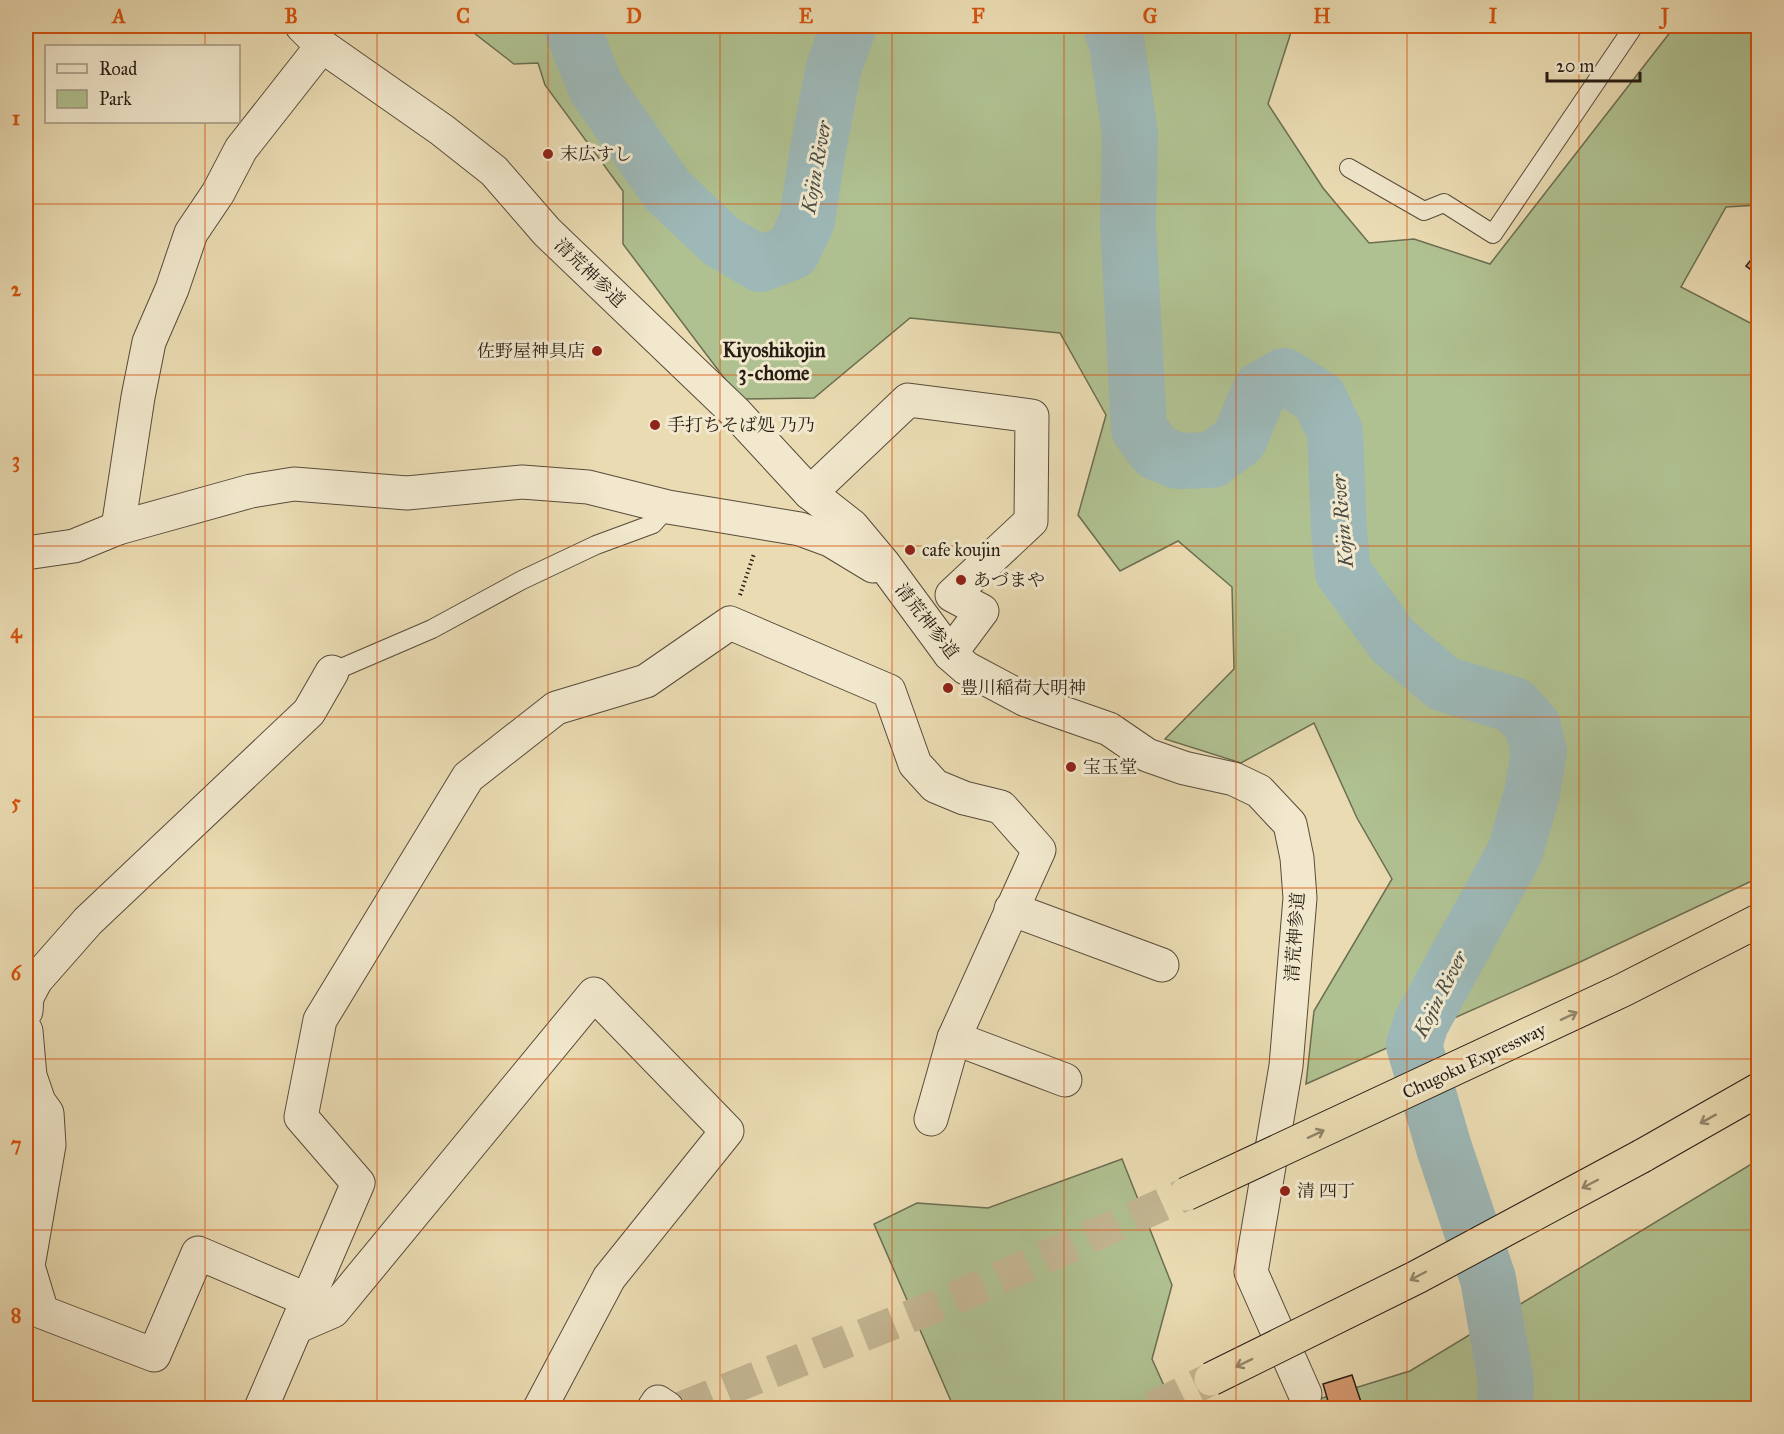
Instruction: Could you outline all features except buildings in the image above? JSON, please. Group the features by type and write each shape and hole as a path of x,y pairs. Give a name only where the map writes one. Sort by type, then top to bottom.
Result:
{"highway":[{"name":"Chugoku Expressway","path":"1186,1194 1623,990 1758,921"},
{"path":"1211,1379 1417,1277 1642,1156 1758,1090"}],"street":[{"name":"清荒神参道","path":"312,36 442,130 494,171 547,232 736,413 810,493 852,526 950,654 966,668 1026,700 1109,729 1147,755 1184,768 1234,779 1259,791 1290,824 1297,858 1300,898 1287,1054 1251,1272 1305,1394"},
{"path":"118,528 138,397 149,342 172,289 191,233 218,193 242,148 312,36"},
{"path":"810,493 908,400 1032,416 1031,521 952,594 982,611 950,654"},
{"path":"26,553 74,546 118,528 251,491 294,484 407,494 522,482 588,487 668,507 800,529 830,540 891,574"},
{"path":"261,1408 358,1183 301,1117 320,1020 468,777 556,708 646,681 730,623 889,691 915,764 935,786 964,798 1001,807 1039,850 954,1038 931,1119"},
{"path":"26,1011 27,997 36,980 88,921 309,712 332,672"},
{"path":"1011,909 1162,965"},
{"path":"26,1031 30,1076 39,1102 47,1113 49,1131 49,1145 28,1266 42,1312 153,1355 198,1252 302,1313 333,1311 594,994 727,1131 609,1278 540,1408"},
{"path":"954,1038 1065,1080"},
{"path":"654,1408 658,1402 667,1408"}],"lane":[{"path":"1349,168 1424,211 1444,203 1492,234 1634,26"},
{"path":"332,672 432,629 522,580 596,544 653,524 668,507"}],"path":[{"path":"730,623 765,522"}],"green space":[{"path":"465,26 1293,26 1268,104 1323,188 1369,243 1414,239 1490,264 1675,26 1758,26 1758,205 1726,207 1681,287 1758,327 1758,878 1580,962 1306,1084 1314,1011 1392,879 1357,818 1314,723 1241,763 1165,739 1234,669 1232,587 1178,541 1120,571 1078,515 1106,415 1060,333 910,318 814,398 740,399 623,244 623,191 545,85 538,63 514,64"},
{"path":"1122,1159 1172,1285 1152,1359 1174,1408 954,1408 874,1224 917,1203 988,1208"},
{"path":"1758,1160 1758,1408 1290,1408 1410,1371"}],"waterway":[{"name":"Kojin River","path":"571,26 596,88 667,190 721,241 760,264 792,252 807,221 834,67 849,26"},
{"name":"Kojin River","path":"1111,26 1117,45 1130,134 1128,224 1139,429 1156,452 1178,461 1212,460 1239,440 1260,390 1284,376 1319,398 1335,432 1343,572 1393,641 1444,684 1514,705 1533,726 1539,752 1532,793 1515,852 1421,1023 1414,1045 1444,1148 1488,1279 1506,1382 1505,1408"}],"tunnel":[{"path":"681,1408 941,1304 1186,1194"},
{"path":"1152,1408 1211,1379"}],"place":[{"name":"末広すし","path":"548,154"},
{"name":"佐野屋神具店","path":"597,351"},
{"name":"手打ちそば処 乃乃","path":"655,425"},
{"name":"cafe koujin","path":"910,550"},
{"name":"あづまや","path":"961,580"},
{"name":"豊川稲荷大明神","path":"948,688"},
{"name":"宝玉堂","path":"1071,767"},
{"name":"清 四丁","path":"1285,1191"}],"district":[{"name":"Kiyoshikojin 3-chome","path":"774,362"}]}
